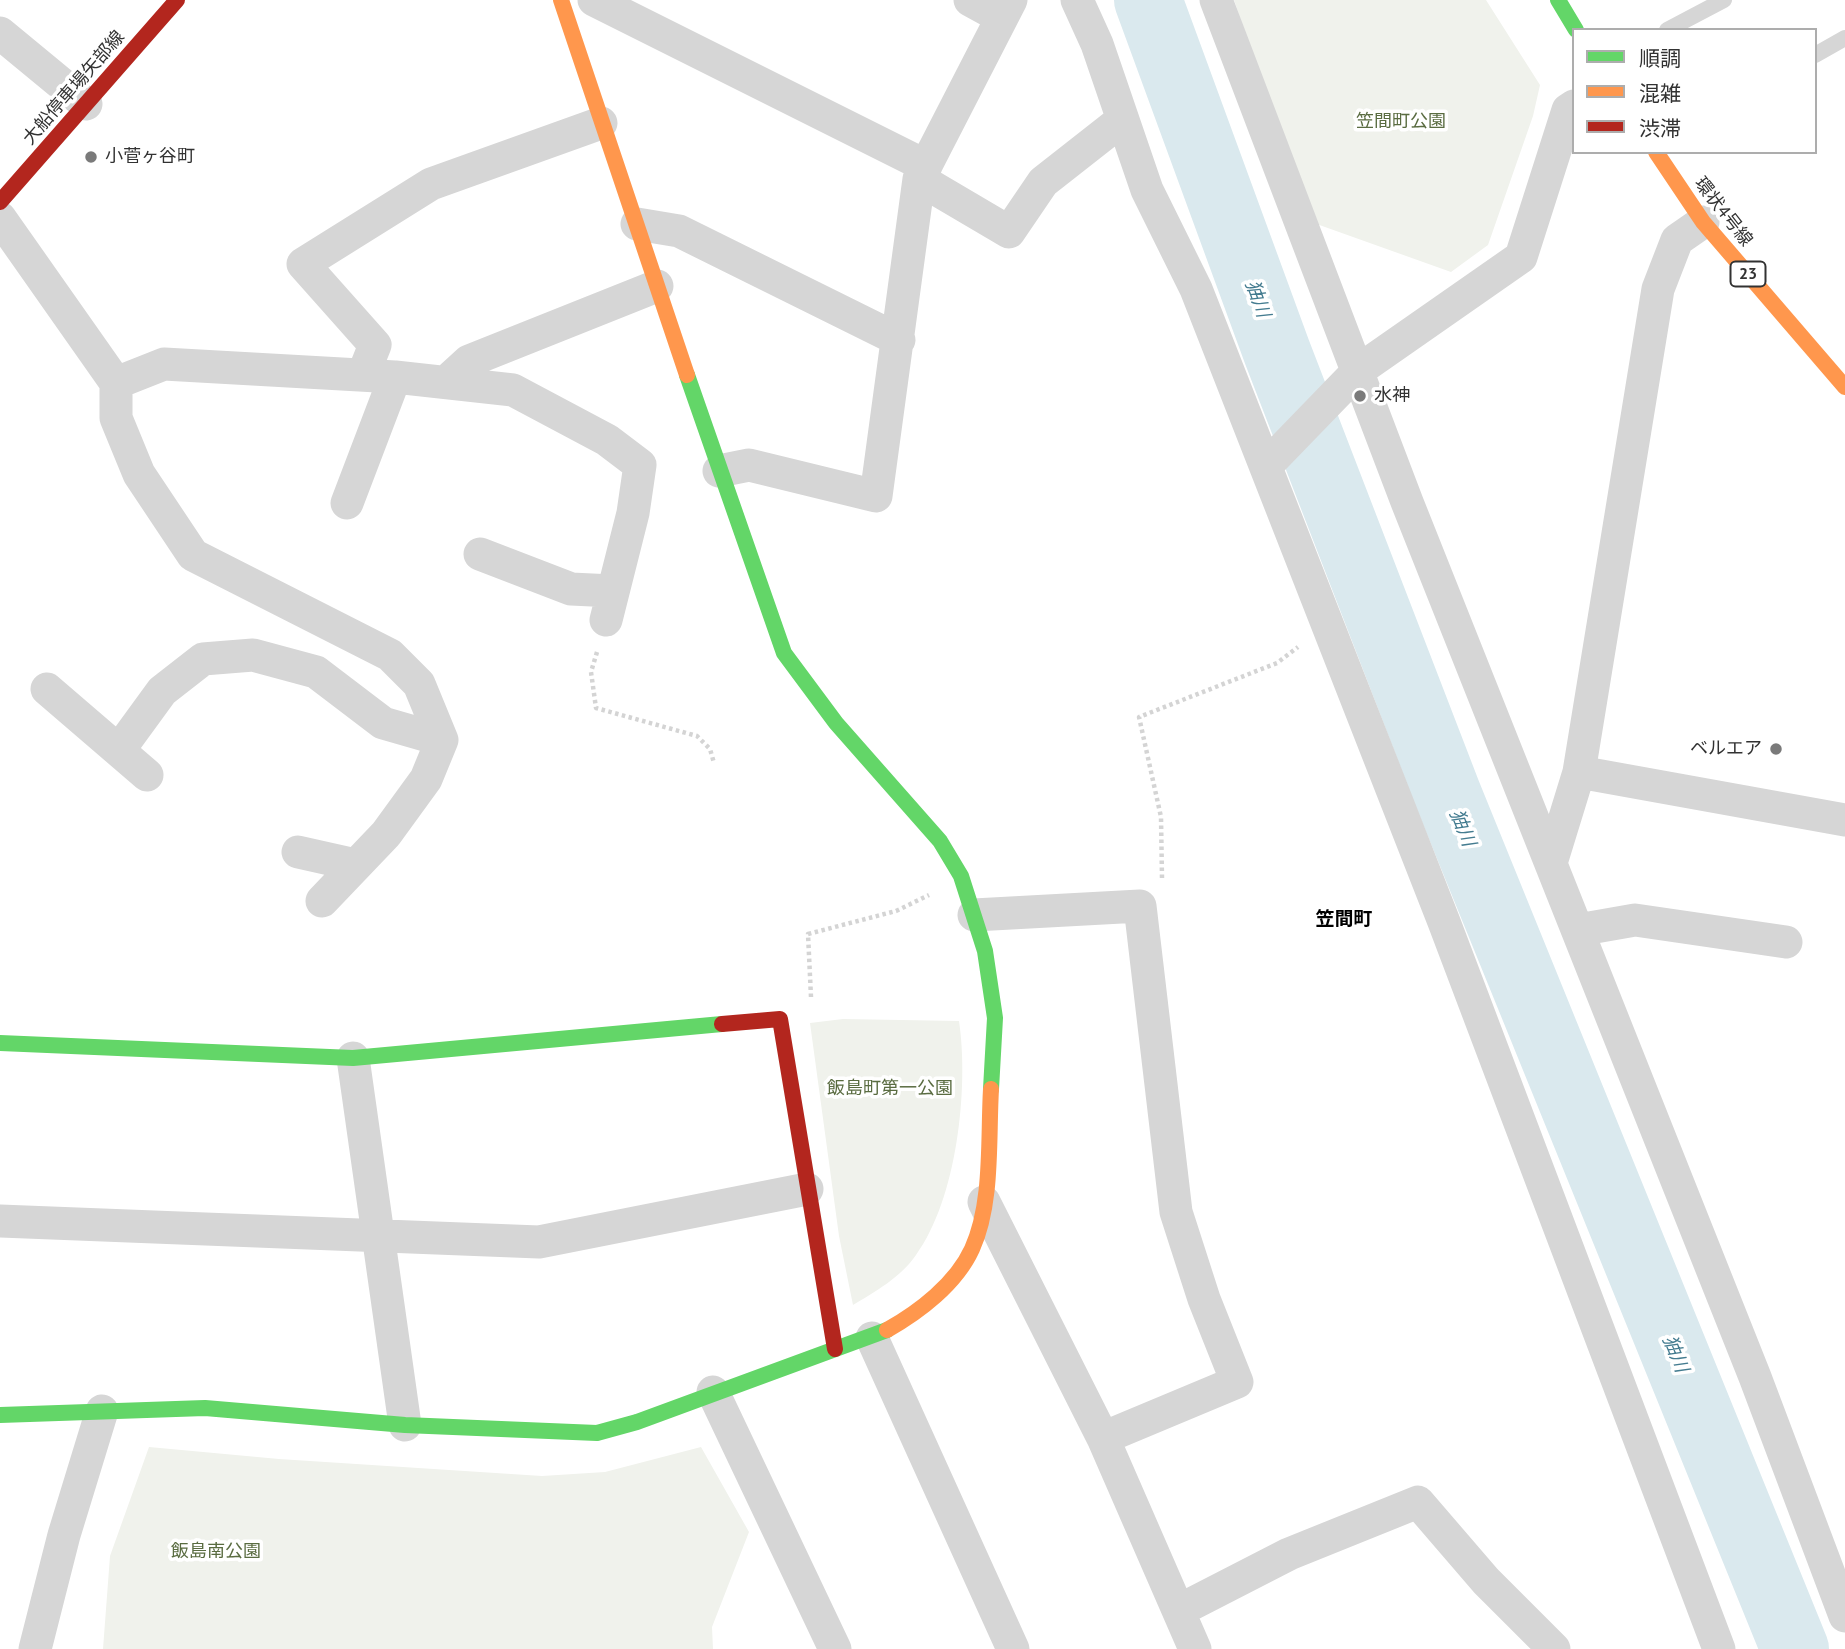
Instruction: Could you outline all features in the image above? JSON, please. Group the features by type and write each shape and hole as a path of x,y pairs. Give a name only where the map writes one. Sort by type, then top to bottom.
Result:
{"street":[{"name":"大船停車場矢部線","path":"0,202 177,0"},
{"path":"0,1415 205,1408 405,1425 597,1433 638,1422 713,1392 872,1338 905,1320 954,1276 972,1249 984,1202 995,1018 988,962 974,915 961,876 940,841 809,691 784,653 719,471 561,0"},
{"path":"594,0 923,172 1009,232 1043,182 1122,120"},
{"path":"719,471 749,465 876,496 923,172 1006,8 970,0"},
{"path":"1077,0 1097,44 1147,190 1196,289 1266,466 1648,1456 1719,1649"},
{"path":"1216,0 1299,223 1359,370 1416,526 1755,1377 1845,1616"},
{"path":"1558,0 1575,28"},
{"path":"0,33 86,104"},
{"path":"1266,466 1359,370 1521,257 1567,110 1572,107"},
{"path":"347,503 379,376 375,345 303,264 432,184 601,123"},
{"name":"環状4号線","path":"1660,154 1703,222 1845,387"},
{"path":"0,218 116,383 116,418 139,474 193,555 390,655 419,684 442,740 426,779 386,834 322,901"},
{"path":"1551,863 1579,772 1658,289 1677,240 1703,222"},
{"path":"637,224 679,230 899,340"},
{"path":"446,382 468,361 657,286"},
{"path":"116,383 164,364 379,376 513,390 607,440 640,465 633,513 609,606 480,554"},
{"path":"118,750 162,691 203,659 253,654 316,672 383,723 442,740"},
{"path":"47,689 147,775"},
{"path":"1579,772 1845,820"},
{"path":"298,852 356,865"},
{"path":"974,915 1140,906 1176,1212 1204,1299 1237,1382 1103,1438"},
{"path":"1578,930 1635,920 1786,942"},
{"path":"0,1042 353,1058 780,1019 835,1349"},
{"path":"353,1058 405,1425"},
{"path":"0,1221 540,1242 807,1189"},
{"path":"984,1202 1103,1438 1195,1649"},
{"path":"872,1338 1013,1649"},
{"path":"713,1392 835,1649"},
{"path":"35,1649 64,1535 102,1411"},
{"path":"1180,1610 1289,1554 1418,1502 1486,1581 1553,1649"}],"lane":[{"path":"1671,28 1724,0"},
{"path":"1817,54 1845,38"}],"path":[{"path":"609,606 591,672 596,708 697,736 710,749 713,763"},
{"path":"1140,906 1162,892 1161,817 1139,717 1277,663 1329,630"},
{"path":"780,1019 811,1005 808,933 896,911 961,876"}],"green space":[{"name":"笠間町公園","path":"1234,0 1486,0 1540,85 1533,116 1488,245 1451,272 1311,222"},
{"name":"飯島町第一公園","path":"843,1019 959,1021 962,1048 961,1110 957,1142 941,1204 930,1232 903,1270 853,1305 839,1236 810,1023"},
{"name":"飯島南公園","path":"149,1447 279,1459 542,1476 605,1472 701,1447 749,1532 712,1627 713,1649 103,1649 110,1556"}],"waterway":[{"name":"㹨川","path":"1148,0 1277,352 1447,793 1795,1649"}],"traffic: fast":[{"path":"1558,0 1575,28"},
{"path":"687,375 784,653 836,723 940,841 961,876 985,951 995,1018 991,1089"},
{"path":"0,1043 353,1058 722,1024"},
{"path":"0,1415 205,1408 405,1425 597,1433 637,1422 887,1330"}],"traffic: slow":[{"path":"561,0 687,375"},
{"path":"1657,154 1703,222 1845,387"},
{"path":"887,1330 936,1296 956,1274 972,1249 979,1231 986,1192 991,1089"}],"traffic: jam":[{"path":"0,202 177,0"},
{"path":"722,1024 780,1019 835,1349"}],"place":[{"name":"小菅ヶ谷町","path":"91,157"},
{"name":"水神","path":"1360,396"},
{"name":"ベルエア","path":"1776,749"}],"district":[{"name":"笠間町","path":"1344,920"}]}
